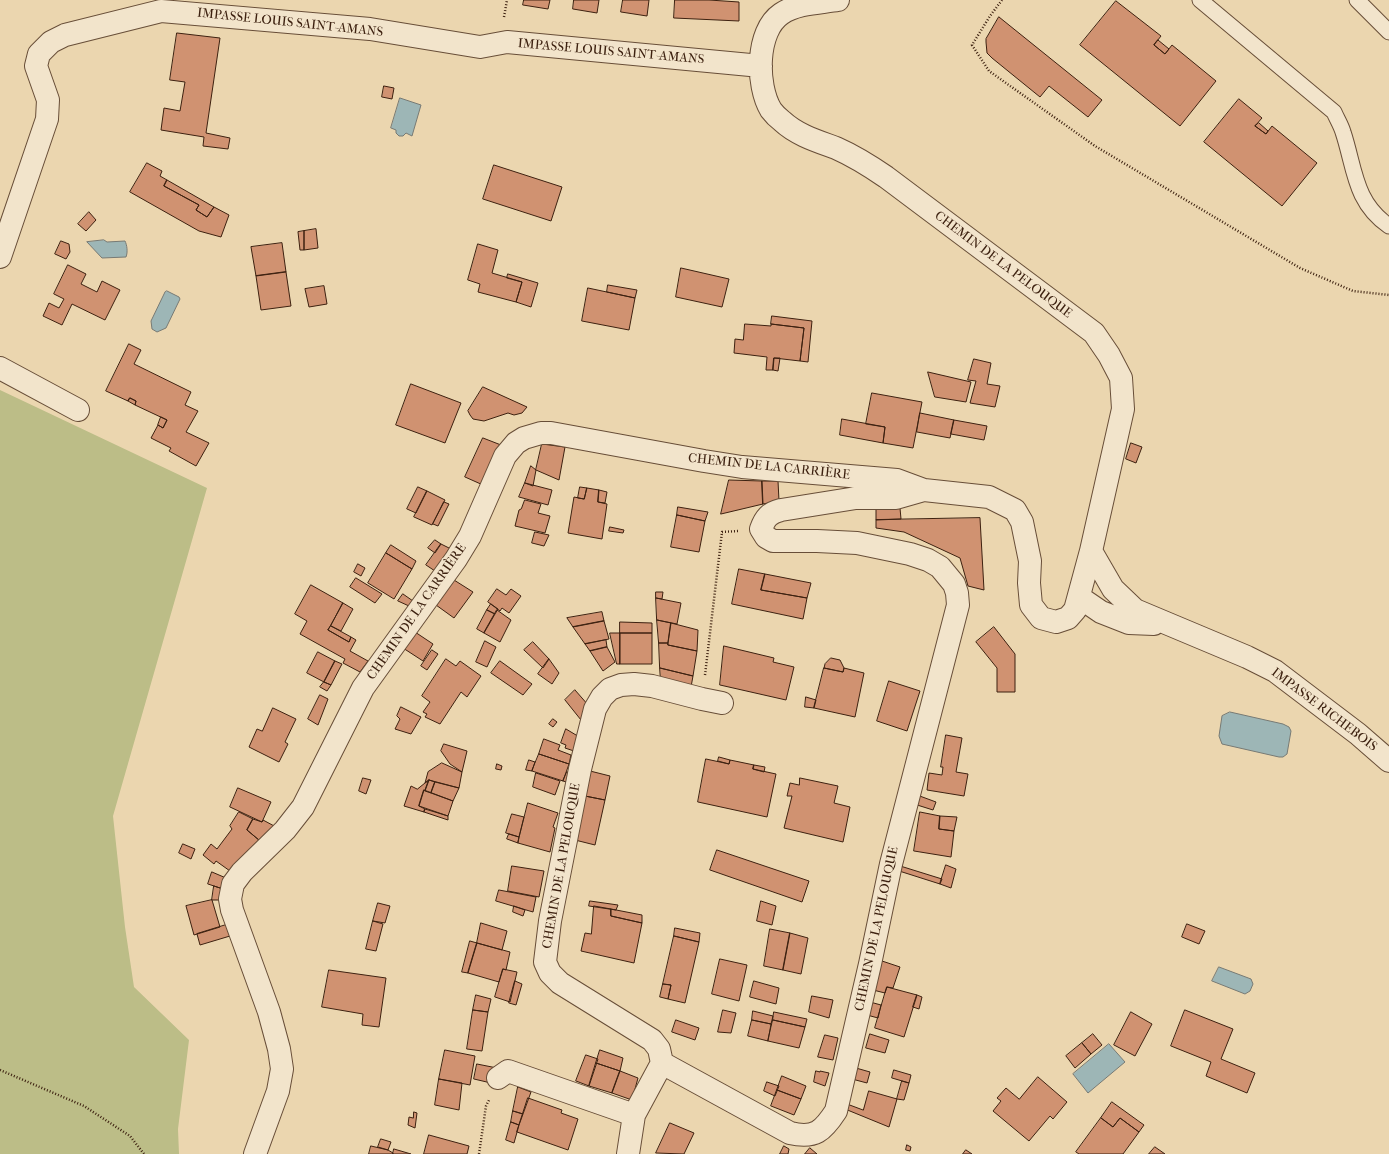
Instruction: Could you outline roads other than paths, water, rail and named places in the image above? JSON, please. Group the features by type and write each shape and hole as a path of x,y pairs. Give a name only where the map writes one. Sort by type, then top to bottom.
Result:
{"street":[{"name":"CHEMIN DE LA PELOUQUE","path":"712,701 652,686 634,684 621,685 610,689 602,697 595,709 580,769 550,921 545,962 550,973 560,984 652,1040 659,1049 662,1063 790,1133 800,1136 815,1134 826,1126 836,1111 870,964 891,864 958,605 957,593 954,584 940,567 928,560 916,556 857,542 773,541 766,537 761,529 765,520 772,512 856,498 896,498 924,490 989,497 1015,510 1022,522 1030,561 1029,583 1031,605 1041,618 1056,622 1068,618 1075,610 1091,551 1123,409 1121,378 1110,355 1094,333 886,177 854,157 798,132 782,122 772,110 766,97 762,82 761,66 762,48 766,33 771,23 781,14 797,7 838,0"},
{"name":"IMPASSE LOUIS SAINT-AMANS","path":"0,256 47,119 48,100 36,66 39,54 51,42 65,35 161,11 193,7 370,29 480,47 507,42 761,66"},
{"path":"0,368 78,410"},
{"name":"CHEMIN DE LA CARRIÈRE","path":"254,1154 278,1091 282,1069 279,1049 268,1012 232,910 230,899 233,884 242,872 286,830 303,807 363,688 456,559 470,536 505,456 516,443 532,435 551,433 742,467 898,480 924,490"},
{"name":"IMPASSE RICHEBOIS","path":"1091,551 1113,589 1136,610 1247,657 1275,671 1358,734 1389,761"},
{"name":"IMPASSE RICHEBOIS","path":"1079,597 1101,612 1129,623 1169,625"},
{"path":"628,1154 634,1115 662,1063"},
{"path":"498,1078 508,1071 634,1115"}],"lane":[{"path":"1200,0 1334,112 1343,131 1352,165 1369,208 1380,220 1389,226"},
{"path":"1357,0 1389,32"}],"water":[{"path":"400,98 421,105 412,136 406,133 403,136 399,136 396,133 396,130 391,128"},
{"path":"104,240 107,242 125,241 127,249 126,257 102,258 87,242"},
{"path":"167,291 180,299 166,328 157,332 152,329 151,321 165,292"},
{"path":"1230,712 1283,724 1289,727 1291,731 1287,754 1283,757 1279,757 1222,744 1219,736 1222,716"},
{"path":"1219,967 1251,979 1253,984 1250,991 1245,994 1212,981"},
{"path":"1109,1044 1125,1062 1088,1093 1073,1074"}]}
